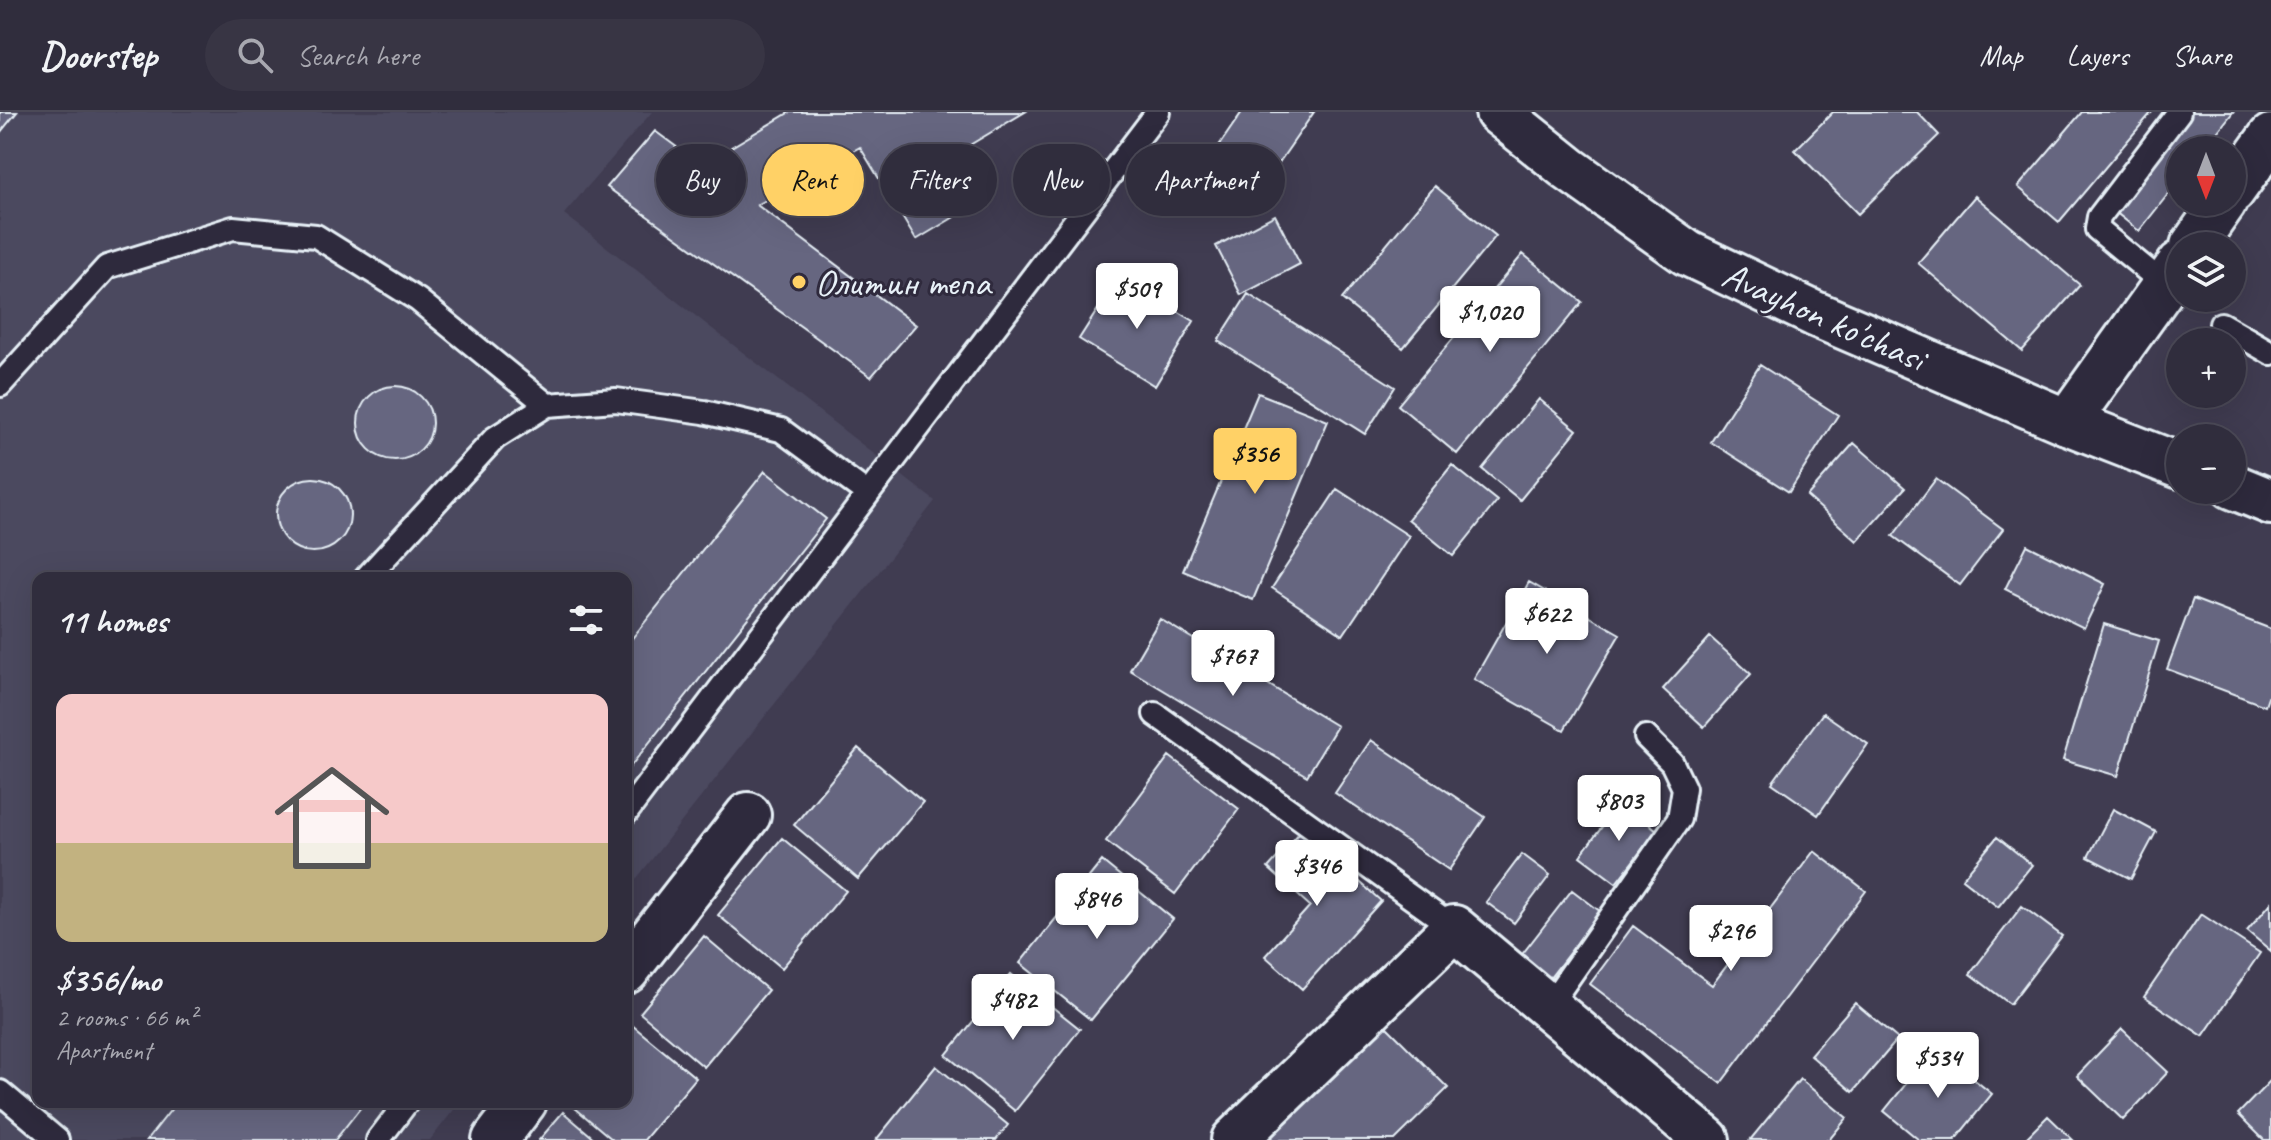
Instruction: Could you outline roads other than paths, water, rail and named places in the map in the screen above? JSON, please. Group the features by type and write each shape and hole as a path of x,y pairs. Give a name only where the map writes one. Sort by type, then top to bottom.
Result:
{"street":[{"name":"Avayhon ko'chasi","path":"1498,112 1569,169 1687,253 1802,308 2067,422 2166,461"},
{"path":"2246,172 2271,137"},
{"path":"2067,422 2166,282"},
{"path":"2246,492 2271,502"},
{"path":"632,963 748,815"},
{"path":"1234,1140 1454,928 1707,1140"},
{"path":"495,1140 519,1108"}],"lane":[{"path":"632,805 1158,112"},
{"path":"2166,270 2097,229 2099,217 2179,112"},
{"path":"0,385 107,267 233,228 316,236 418,300 547,405"},
{"path":"2221,324 2271,353"},
{"path":"372,572 495,438 547,405 616,400 704,412 781,430 868,494"},
{"path":"1155,714 1454,928"},
{"path":"1548,1007 1679,819 1684,788 1672,763 1646,737"},
{"path":"0,1092 57,1140"},
{"path":"378,1140 402,1108"}],"place":[{"name":"Олитин тепа","path":"799,282"}]}
